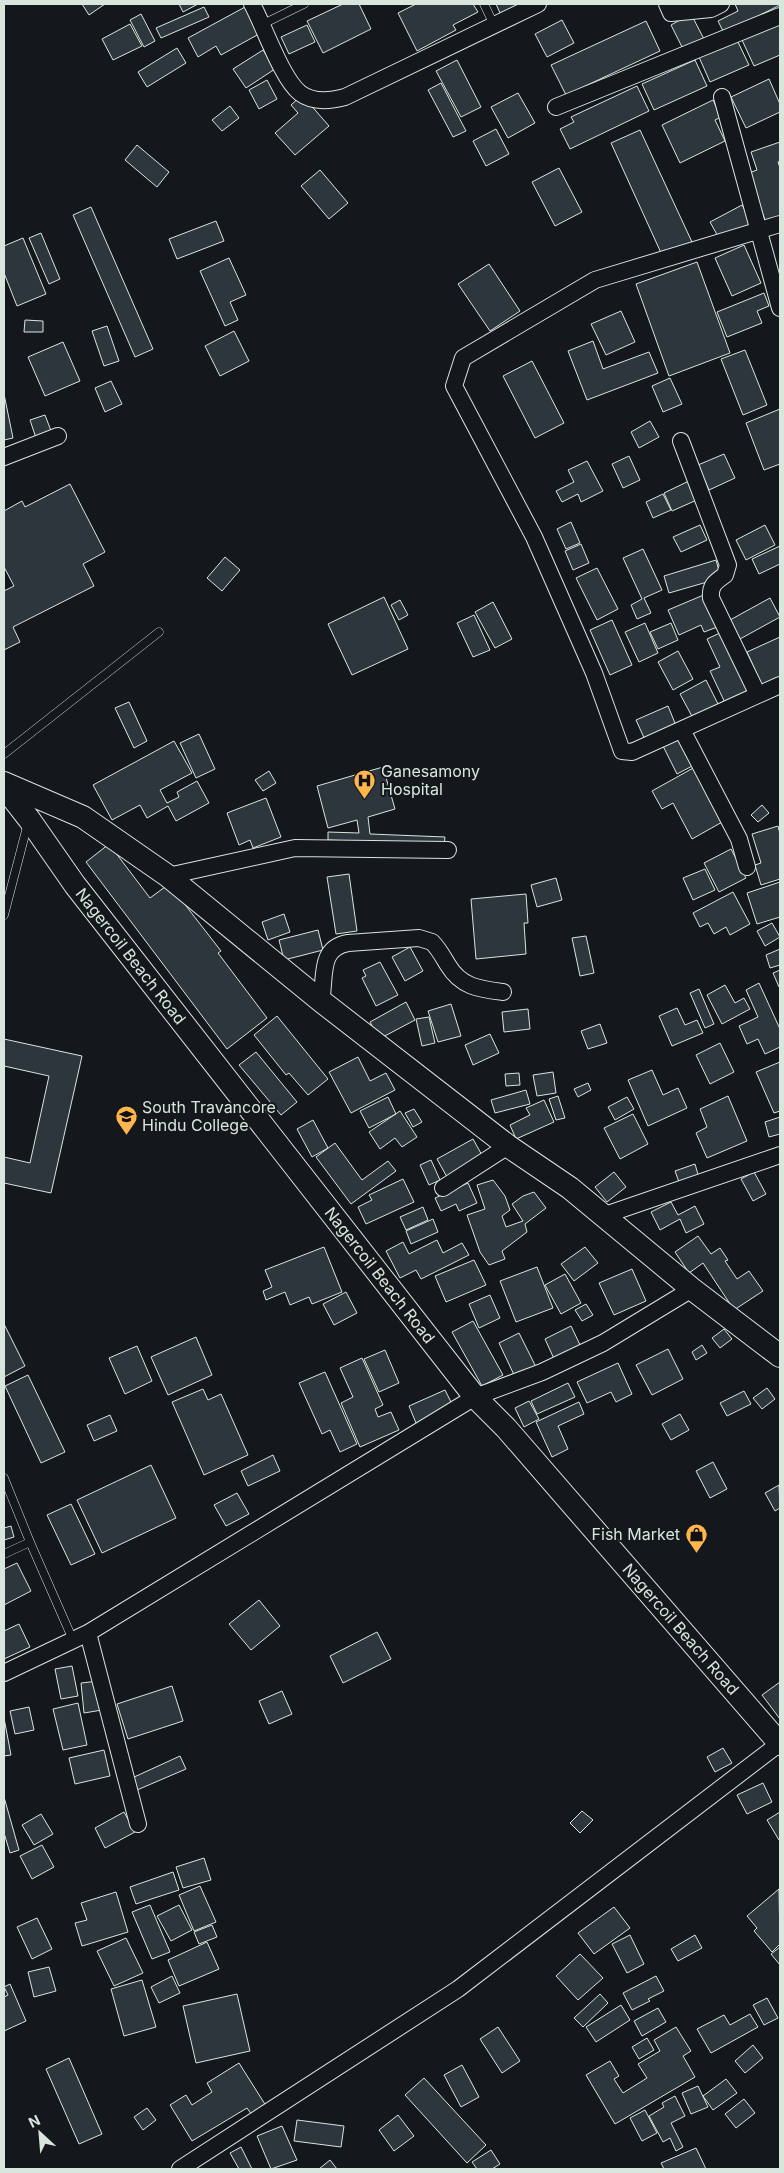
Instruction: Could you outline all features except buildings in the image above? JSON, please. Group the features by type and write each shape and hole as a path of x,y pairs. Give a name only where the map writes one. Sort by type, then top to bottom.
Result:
{"main road":[{"name":"Nagercoil Beach Road","path":"4,785 75,885 475,1397 506,1428 780,1743"},
{"path":"4,785 82,818 168,876 321,1001 508,1146 570,1188 605,1215 692,1289 780,1356"}],"street":[{"path":"252,4 286,75 300,93 314,99 330,101 345,98 538,4"},
{"path":"667,4 671,13 711,8 721,4"},
{"path":"556,107 780,16"},
{"path":"722,98 780,308"},
{"path":"780,224 595,280 463,358 454,386 534,537 594,673 622,751 632,752 780,685"},
{"path":"4,457 58,436"},
{"path":"681,441 728,566 725,575 710,588 711,598 758,696"},
{"path":"682,730 739,839 747,867"},
{"path":"168,876 295,848 448,850"},
{"path":"321,1001 326,960 330,950 348,943 419,938 432,942 455,976 462,982 476,989 503,992"},
{"path":"443,1188 508,1146"},
{"path":"605,1215 780,1155"},
{"path":"4,1673 88,1633 475,1397 542,1372 603,1343 692,1289"},
{"path":"88,1633 138,1824"},
{"path":"180,2169 458,1989 780,1743"}],"lane":[{"path":"263,24 304,4"},
{"path":"484,4 494,25"},
{"path":"4,754 159,632"},
{"path":"4,916 29,819"},
{"path":"4,1478 73,1640"},
{"path":"4,1554 30,1542"}],"place":[{"name":"Ganesamony Hospital","path":"365,799"},
{"name":"South Travancore Hindu College","path":"126,1135"},
{"name":"Fish Market","path":"696,1553"}]}
